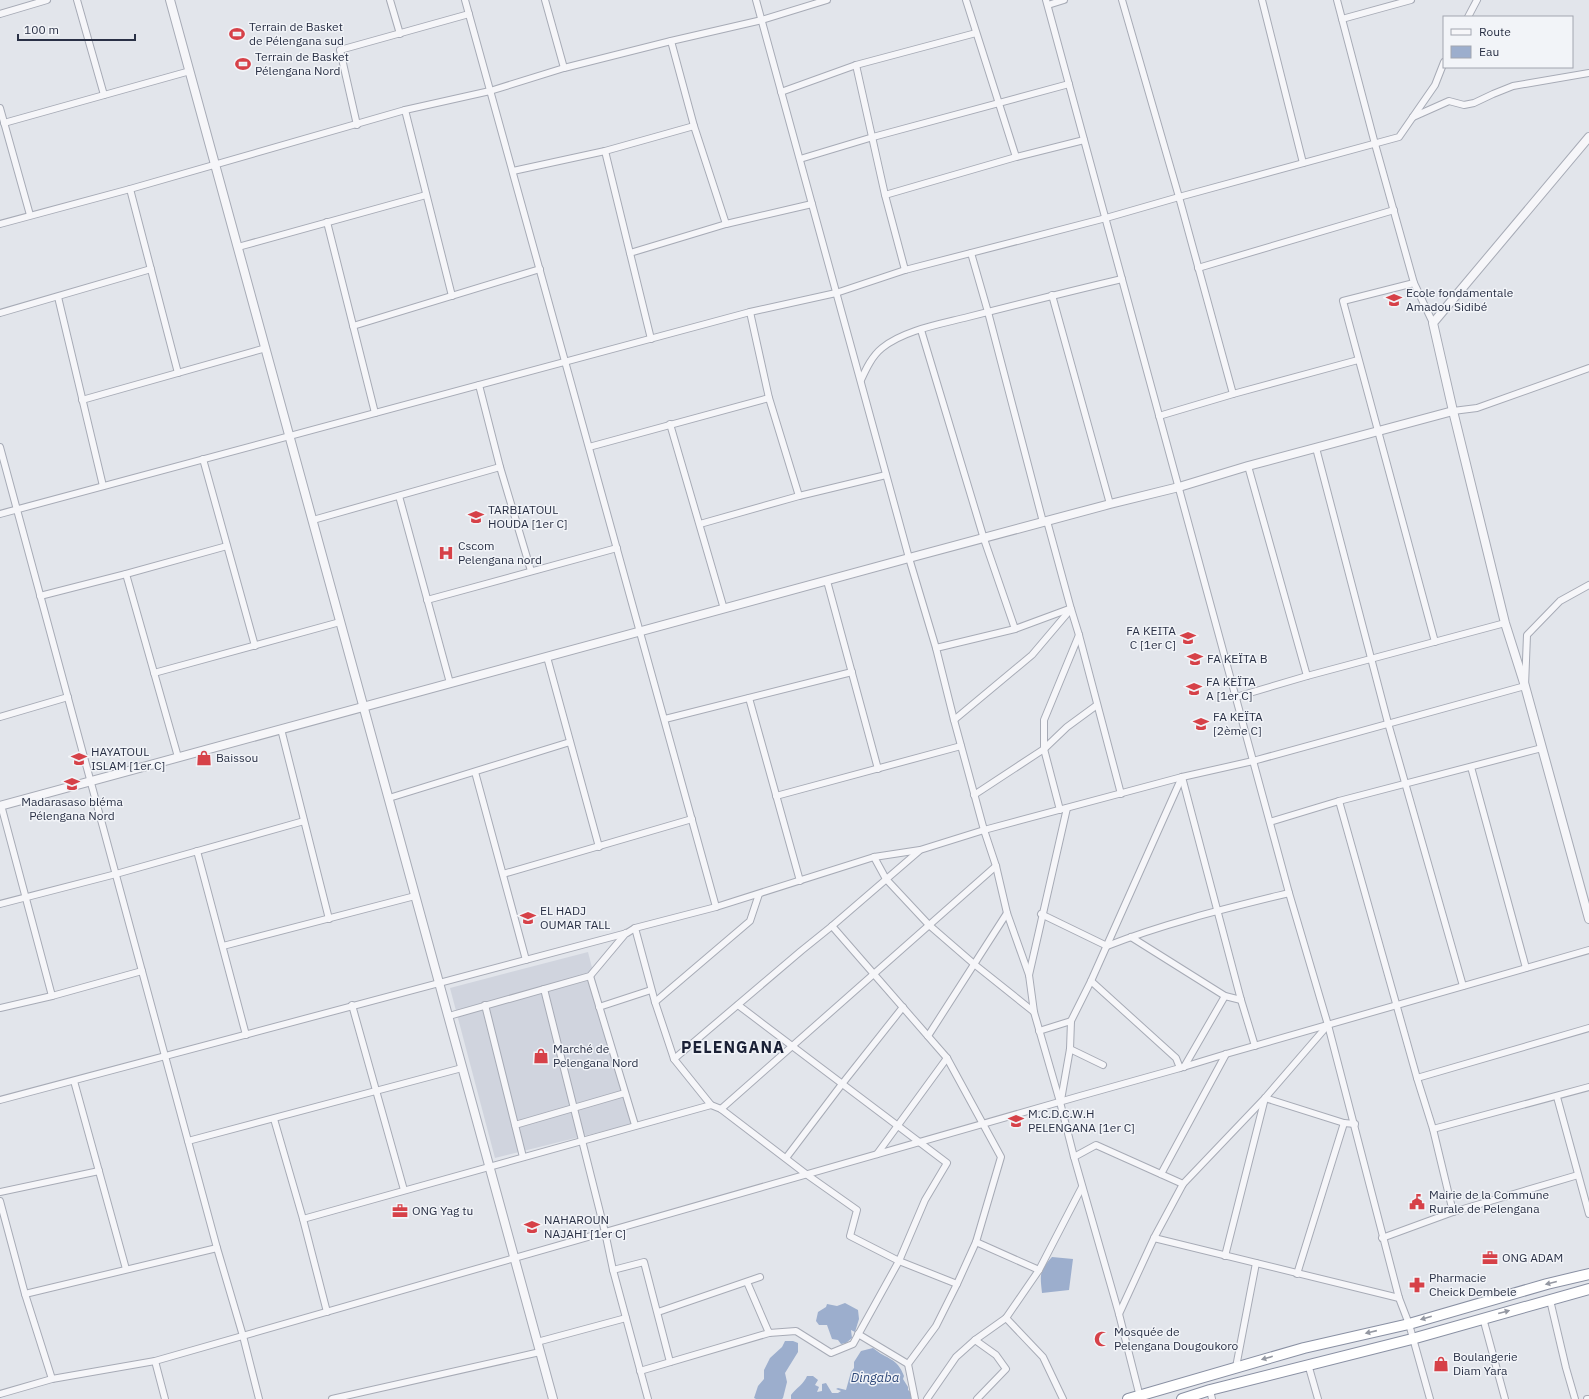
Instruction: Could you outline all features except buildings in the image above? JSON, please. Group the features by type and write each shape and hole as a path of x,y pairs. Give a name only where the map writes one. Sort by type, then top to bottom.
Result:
{"highway":[{"path":"1128,1399 1140,1398 1236,1367 1304,1348 1409,1324 1547,1284 1589,1274"},
{"path":"1182,1399 1211,1394 1308,1364 1412,1339 1589,1289"}],"street":[{"path":"0,14 47,0"},
{"path":"77,0 104,95"},
{"path":"170,0 553,1399"},
{"path":"390,0 400,34"},
{"path":"465,0 716,907"},
{"path":"545,0 564,68"},
{"path":"756,0 909,558 936,648 974,795 996,866 1007,913 1029,975 1034,1012 1060,1102 1082,1187 1119,1314 1140,1398"},
{"path":"0,224 130,189 405,110 490,91 564,68 762,20 827,0"},
{"path":"966,0 1016,157"},
{"path":"1064,0 1047,2 1289,893 1328,1025 1355,1124 1382,1238 1399,1298 1409,1324 1430,1399"},
{"path":"1122,0 1179,197 1233,394"},
{"path":"1262,0 1304,163"},
{"path":"1336,0 1374,144 1414,283 1432,323 1505,623 1525,686 1589,919"},
{"path":"1342,19 1410,0"},
{"path":"1468,16 1476,0"},
{"path":"357,125 340,50 469,14"},
{"path":"781,92 856,65 976,33"},
{"path":"671,41 694,126 726,224"},
{"path":"0,514 750,312 836,293 905,270 1106,218 1399,137 1435,84 1443,64"},
{"path":"856,65 885,195 905,270"},
{"path":"4,123 190,71"},
{"path":"1413,117 1449,101 1464,105 1474,104 1513,86 1589,73"},
{"path":"800,159 873,137 1069,84"},
{"path":"0,108 30,216"},
{"path":"405,110 452,296"},
{"path":"513,172 605,150 694,126"},
{"path":"1432,323 1589,137"},
{"path":"885,195 1016,157 1084,140"},
{"path":"605,150 651,339"},
{"path":"130,189 178,373"},
{"path":"238,247 426,195"},
{"path":"630,253 726,224 812,204"},
{"path":"1198,268 1394,210"},
{"path":"328,222 375,413"},
{"path":"971,252 1045,522 1079,634 1121,794"},
{"path":"353,326 540,269"},
{"path":"0,313 152,270"},
{"path":"860,380 871,360 882,348 896,339 921,330 1052,295 1122,279"},
{"path":"1414,283 1343,300 1435,642"},
{"path":"1052,295 1110,504"},
{"path":"58,297 103,486"},
{"path":"750,312 769,398 799,496"},
{"path":"921,330 984,539 1015,629"},
{"path":"82,400 266,348"},
{"path":"1159,416 1358,360"},
{"path":"52,996 1,805 91,782 909,558 1179,487 1248,466 1378,431 1453,411 1476,408 1589,368"},
{"path":"478,385 500,467 531,571"},
{"path":"589,447 769,398"},
{"path":"670,424 724,609"},
{"path":"0,447 259,1399"},
{"path":"1316,448 1388,723 1463,986"},
{"path":"203,459 255,646"},
{"path":"1248,466 1307,676"},
{"path":"313,520 500,467"},
{"path":"700,524 799,496 886,475"},
{"path":"398,496 450,683"},
{"path":"40,596 227,546"},
{"path":"427,600 617,548"},
{"path":"126,574 178,757"},
{"path":"827,581 878,769"},
{"path":"1525,686 1527,635 1560,601 1589,585"},
{"path":"936,648 1015,629 1071,609"},
{"path":"954,720 1032,655 1071,609"},
{"path":"154,673 340,622"},
{"path":"1236,697 1307,676 1505,623"},
{"path":"1029,975 1063,809 1044,749 1044,720 1079,634"},
{"path":"547,657 599,847"},
{"path":"665,720 852,672"},
{"path":"0,1100 166,1057 352,1005 627,932 635,928 759,894 874,857 920,850 984,830 1182,777 1253,761 1525,686"},
{"path":"0,717 68,697"},
{"path":"749,698 800,881"},
{"path":"974,795 1044,749 1067,726 1097,704"},
{"path":"281,729 329,919"},
{"path":"389,798 570,742"},
{"path":"776,796 961,746"},
{"path":"1270,822 1405,784 1542,748"},
{"path":"1471,767 1526,968"},
{"path":"476,772 526,960"},
{"path":"1182,777 1241,1000 1255,1046"},
{"path":"1060,1102 1070,1050 1071,1021 1107,946 1182,777"},
{"path":"1339,802 1417,1078 1433,1129 1453,1212"},
{"path":"0,904 116,874 304,820"},
{"path":"503,874 692,820"},
{"path":"674,1059 920,850"},
{"path":"197,851 246,1035"},
{"path":"874,857 886,879 929,925 974,964 1034,1012"},
{"path":"721,1109 996,866"},
{"path":"1041,914 1107,946 1131,936 1217,911 1289,893"},
{"path":"655,1002 750,921 759,894"},
{"path":"222,946 416,896"},
{"path":"928,1036 1007,913"},
{"path":"832,926 947,1058 1001,1157 976,1242 936,1326 908,1364 915,1399"},
{"path":"635,928 651,990 674,1059 711,1105 721,1109 806,1174 857,1210 850,1236 899,1262 957,1284"},
{"path":"449,1016 590,976 627,932"},
{"path":"1131,936 1225,996 1241,1000"},
{"path":"0,1394 52,1379 155,1361 806,1174 1182,1068 1589,950"},
{"path":"0,1008 52,996 142,971"},
{"path":"590,976 635,1125"},
{"path":"1091,981 1176,1058 1182,1068"},
{"path":"544,989 605,1232 613,1270 648,1399"},
{"path":"599,1007 651,990"},
{"path":"1182,1068 1225,996"},
{"path":"352,1005 404,1190"},
{"path":"485,1005 523,1157"},
{"path":"640,1371 769,1333 796,1331 831,1353 852,1344 899,1262 925,1200 947,1164 738,1005"},
{"path":"786,1158 903,1007"},
{"path":"1039,1031 1071,1021"},
{"path":"1119,1314 1154,1238 1183,1184 1265,1098 1328,1025"},
{"path":"1417,1078 1589,1028"},
{"path":"1070,1050 1103,1065"},
{"path":"1161,1174 1226,1054"},
{"path":"877,1154 947,1058"},
{"path":"188,1141 462,1068"},
{"path":"74,1081 126,1269"},
{"path":"1433,1129 1589,1087"},
{"path":"515,1125 625,1093"},
{"path":"1557,1096 1589,1214"},
{"path":"1265,1098 1344,1123 1355,1124"},
{"path":"1226,1256 1265,1098"},
{"path":"303,1219 711,1105"},
{"path":"274,1119 303,1219 327,1312"},
{"path":"1297,1274 1344,1123"},
{"path":"1074,1157 1096,1145 1183,1184"},
{"path":"0,1192 99,1171"},
{"path":"1382,1238 1453,1212 1578,1175"},
{"path":"927,1399 956,1358 975,1340 1006,1318 1039,1270 1082,1187"},
{"path":"0,1201 25,1294 52,1379"},
{"path":"1154,1238 1399,1298"},
{"path":"976,1242 1039,1270"},
{"path":"25,1294 217,1248"},
{"path":"613,1270 644,1262 670,1362"},
{"path":"1236,1367 1256,1263"},
{"path":"658,1312 760,1277"},
{"path":"748,1282 769,1333"},
{"path":"1550,1300 1575,1399"},
{"path":"537,1342 626,1318"},
{"path":"1006,1318 1043,1357 1063,1399"},
{"path":"1483,1318 1505,1399"},
{"path":"858,1334 908,1364"},
{"path":"975,1340 996,1355 1006,1369 977,1399"},
{"path":"332,1399 350,1397 540,1352"},
{"path":"155,1361 165,1399"},
{"path":"1308,1364 1318,1399"}],"shaded area":[{"name":"Marché de Pelengana Nord","path":"588,952 632,1124 495,1158 450,988"}],"water":[{"path":"1052,1257 1073,1259 1069,1290 1042,1293 1041,1273"},
{"path":"845,1303 858,1310 859,1319 855,1332 851,1330 852,1338 846,1343 841,1344 838,1340 832,1339 827,1325 819,1325 816,1321 818,1312 826,1307 827,1304 837,1306"},
{"path":"785,1341 793,1341 798,1343 798,1352 785,1373 787,1382 783,1398 754,1398 758,1386 764,1379 764,1370 770,1358 782,1347"},
{"name":"Dingaba","path":"873,1348 898,1365 904,1376 903,1379 908,1387 908,1390 912,1393 913,1399 791,1399 791,1395 807,1376 813,1376 818,1380 815,1385 819,1387 817,1392 822,1391 822,1384 826,1383 832,1393 838,1393 841,1391 836,1389 838,1388 846,1390 851,1372 854,1368 854,1362 861,1351"}],"place":[{"name":"Terrain de Basket de Pélengana sud","path":"237,34"},
{"name":"Terrain de Basket Pélengana Nord","path":"243,64"},
{"name":"Ecole fondamentale Amadou Sidibé","path":"1394,300"},
{"name":"TARBIATOUL HOUDA [1er C]","path":"476,517"},
{"name":"Cscom Pelengana nord","path":"446,553"},
{"name":"FA KEITA C [1er C]","path":"1188,638"},
{"name":"FA KEÏTA B","path":"1195,659"},
{"name":"FA KEÏTA A [1er C]","path":"1194,689"},
{"name":"FA KEÏTA [2ème C]","path":"1201,724"},
{"name":"Baissou","path":"204,758"},
{"name":"HAYATOUL ISLAM [1er C]","path":"79,759"},
{"name":"Madarasaso bléma Pélengana Nord","path":"72,784"},
{"name":"EL HADJ OUMAR TALL","path":"528,918"},
{"name":"Marché de Pelengana Nord","path":"541,1056"},
{"name":"M.C.D.C.W.H PELENGANA [1er C]","path":"1016,1121"},
{"name":"Mairie de la Commune Rurale de Pelengana","path":"1417,1202"},
{"name":"ONG Yag tu","path":"400,1211"},
{"name":"NAHAROUN NAJAHI [1er C]","path":"532,1227"},
{"name":"ONG ADAM","path":"1490,1258"},
{"name":"Pharmacie Cheick Dembele","path":"1417,1285"},
{"name":"Mosquée de Pelengana Dougoukoro","path":"1102,1339"},
{"name":"Boulangerie Diam Yara","path":"1441,1364"}],"district":[{"name":"PELENGANA","path":"733,1047"}]}
